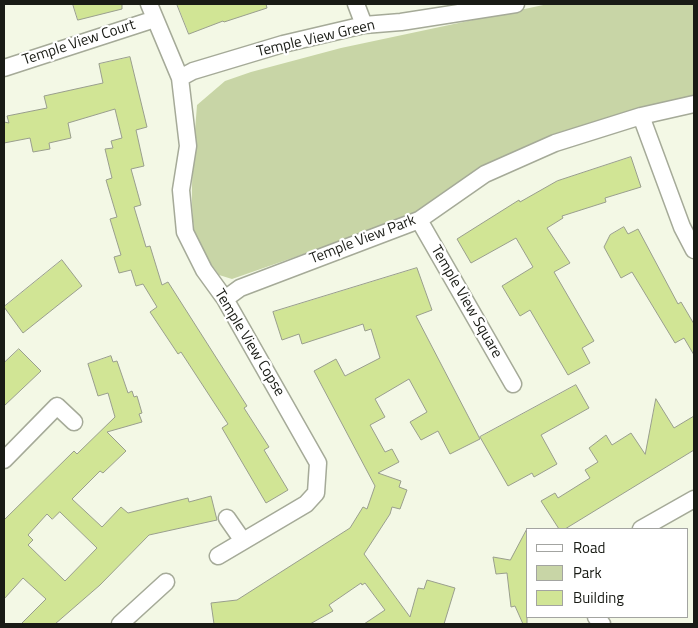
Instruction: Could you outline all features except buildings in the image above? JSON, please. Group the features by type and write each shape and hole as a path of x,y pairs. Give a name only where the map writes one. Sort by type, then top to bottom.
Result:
{"street":[{"path":"356,4 364,25"},
{"name":"Temple View Green","path":"180,78 193,71 283,44 364,25 402,22 516,4"},
{"name":"Temple View Court","path":"4,68 152,11"},
{"name":"Temple View Copse","path":"152,11 180,78 188,146 181,190 185,232 204,270 226,300 318,463 316,492 306,504 218,556"},
{"name":"Temple View Park","path":"226,300 240,288 419,220 485,174 555,143 641,116 694,104"},
{"path":"641,116 682,227 694,250"},
{"name":"Temple View Square","path":"419,220 513,384"},
{"path":"4,460 57,406 74,422"},
{"path":"643,528 694,499"},
{"path":"227,518 243,541"},
{"path":"120,624 166,582"}],"green space":[{"path":"548,4 694,4 694,95 560,132 497,160 404,219 232,279 219,275 201,251 195,235 192,178 197,105 225,81 251,72 341,48"}]}
